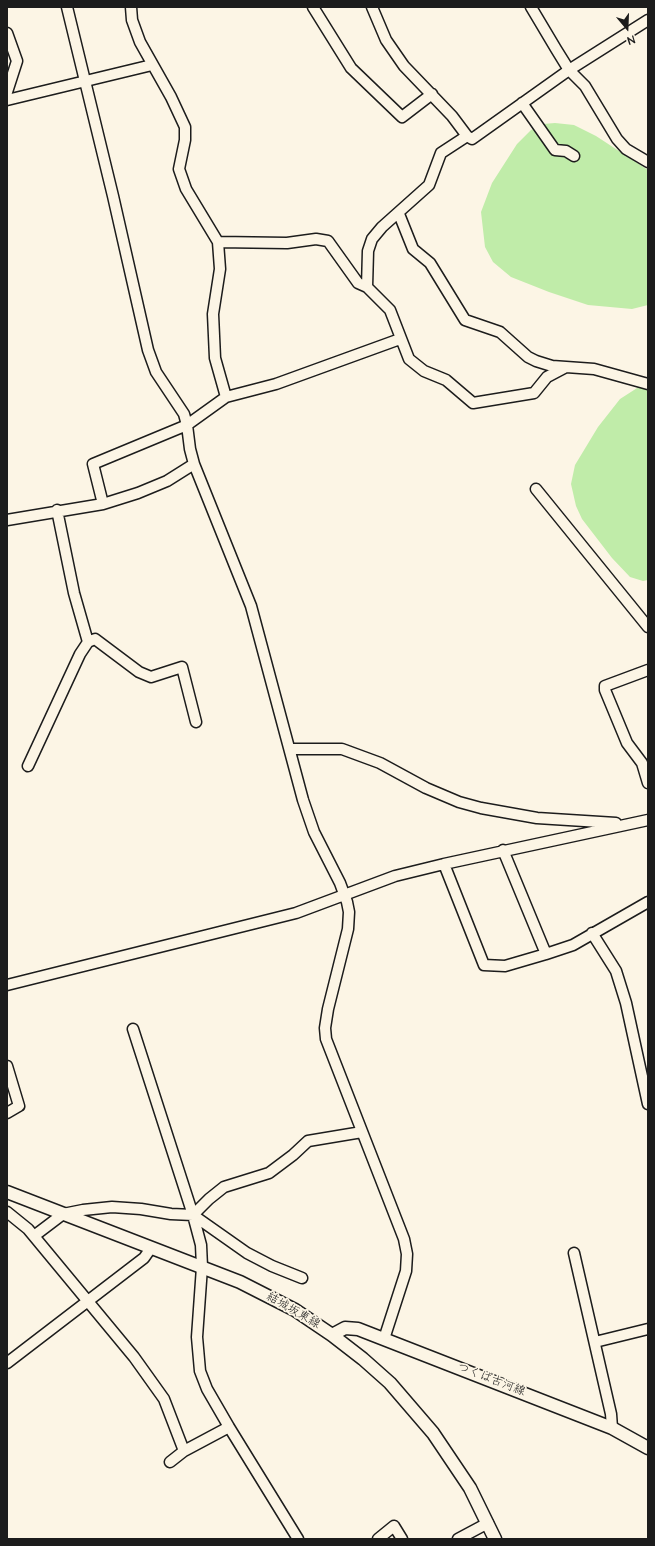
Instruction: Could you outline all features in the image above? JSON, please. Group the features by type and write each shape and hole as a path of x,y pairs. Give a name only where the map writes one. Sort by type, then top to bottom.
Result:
{"main road":[{"name":"結城坂東線","path":"7,1192 202,1267 274,1299 332,1335 376,1370 419,1415 459,1471 488,1523 495,1539"},
{"name":"つくば古河線","path":"332,1335 340,1329 352,1328 384,1339 612,1428 648,1448"}],"street":[{"path":"67,7 86,81 148,350 156,372 184,414 194,464 251,606 303,800 314,832 345,895 349,912 348,929 328,1009 325,1028 326,1039 404,1239 407,1254 406,1271 384,1339"},
{"path":"131,7 137,35 185,127 185,140 179,169 186,189 218,242 220,269 213,314 216,358 226,397"},
{"path":"313,7 351,68 402,117 432,94"},
{"path":"372,7 390,47 404,66 432,94 472,140 570,70 648,20"},
{"path":"531,7 570,70 585,86 617,139 626,149 648,162"},
{"path":"7,33 17,61 7,92"},
{"path":"7,100 152,65"},
{"path":"522,103 555,150 566,151 574,156"},
{"path":"367,287 368,251 372,239 382,227 399,214 429,185 441,153 467,136"},
{"path":"399,214 413,249 430,263 463,318 470,323 487,326 500,332 528,357 552,366 594,369 648,384"},
{"path":"218,242 287,243 316,239 324,240 330,243 358,283 367,287 390,310 409,359 424,371 446,380 473,402 506,399 534,393 547,377 564,368"},
{"path":"103,504 93,464 187,425 226,397 276,384 400,339"},
{"path":"7,520 58,510 103,504 138,493 167,481 194,464"},
{"path":"536,489 648,627"},
{"path":"58,510 74,594 88,642"},
{"path":"28,766 80,654 88,642 96,639 139,672 151,677 182,667 196,722"},
{"path":"648,670 605,686 605,690 627,743 642,763 648,782"},
{"path":"290,749 342,750 380,763 426,788 459,802 481,808 537,818 629,824"},
{"path":"7,985 296,913 396,876 503,850 648,820"},
{"path":"503,850 546,954"},
{"path":"444,864 484,965 505,966 573,945 648,902"},
{"path":"592,933 616,971 626,1003 648,1104"},
{"path":"133,1029 201,1245 202,1267 197,1337 200,1371 207,1389 229,1427 298,1539"},
{"path":"7,1066 19,1106 7,1113"},
{"path":"193,1216 209,1198 224,1187 269,1173 293,1155 308,1141 362,1132"},
{"path":"34,1236 63,1214 70,1212 112,1207 141,1209 193,1216 248,1253 272,1266 302,1278"},
{"path":"7,1212 28,1229 134,1357 164,1399 184,1451"},
{"path":"7,1363 88,1303 144,1258 151,1248"},
{"path":"574,1253 611,1414 612,1428"},
{"path":"595,1342 648,1329"},
{"path":"170,1462 184,1451 229,1427"},
{"path":"458,1539 488,1523"},
{"path":"378,1539 394,1526 402,1539"}],"green space":[{"path":"555,123 574,125 596,136 648,170 648,305 632,309 588,305 549,292 511,277 493,262 485,247 481,212 492,183 517,144 531,130 543,124"},
{"path":"648,381 648,580 643,581 630,577 612,558 582,519 576,506 571,484 575,465 598,427 620,399"}]}
